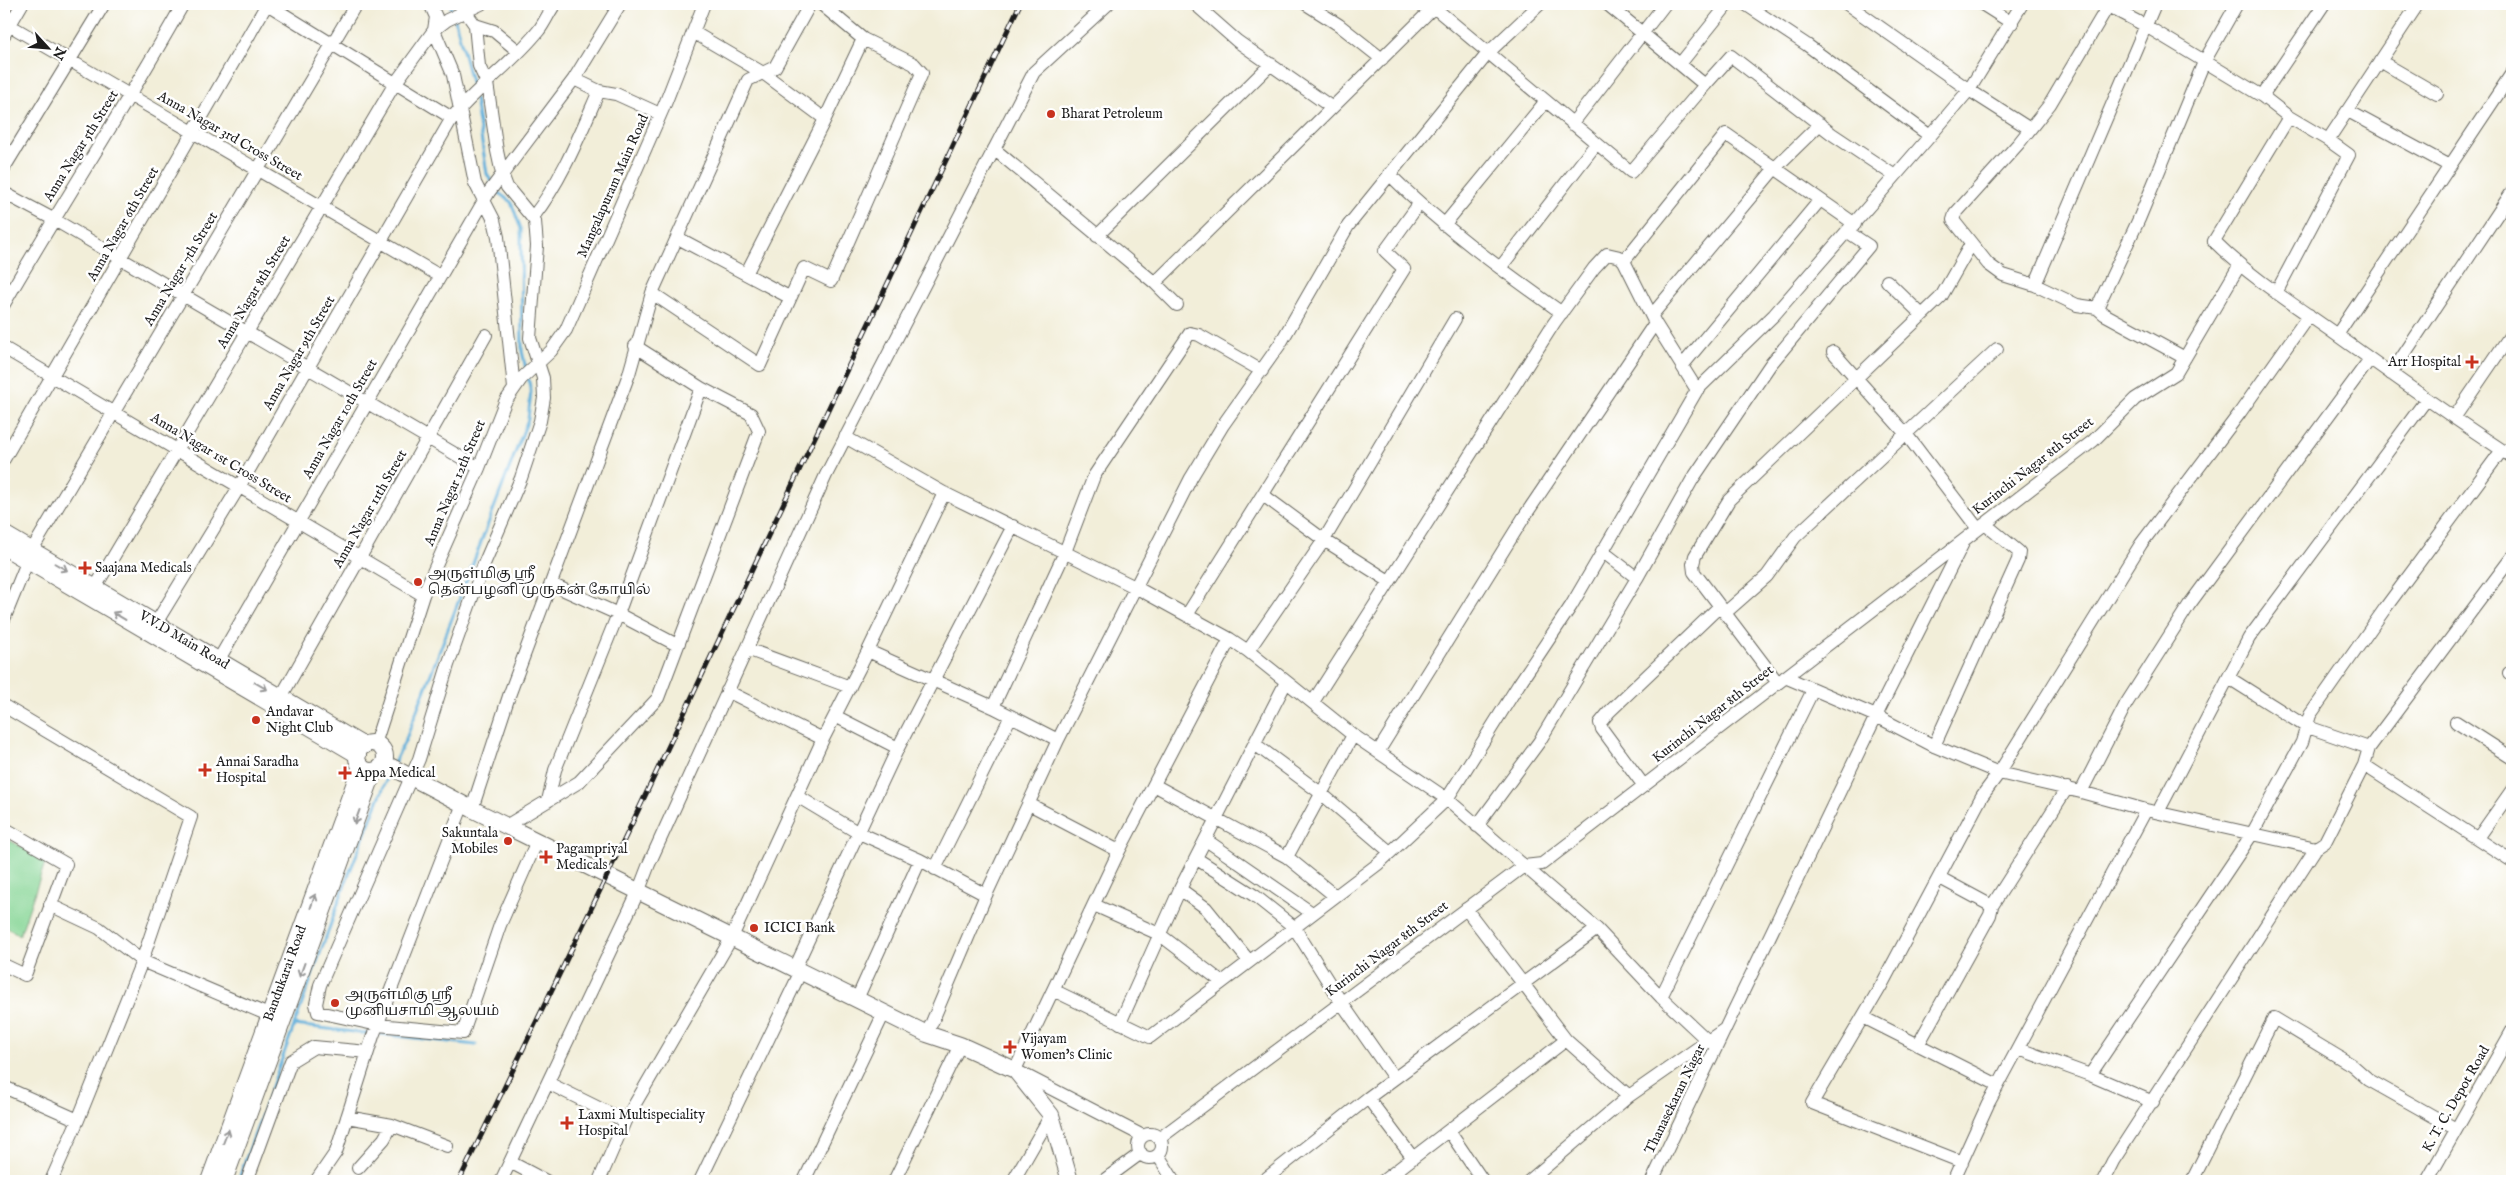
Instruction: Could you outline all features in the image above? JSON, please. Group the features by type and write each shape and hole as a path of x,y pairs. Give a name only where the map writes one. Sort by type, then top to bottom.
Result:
{"main road":[{"name":"V.V.D Main Road","path":"4,534 29,556 379,762"},
{"name":"V.V.D Main Road","path":"4,548 29,556 96,586 218,661 281,697 379,762"},
{"path":"379,762 927,1034 960,1045 1015,1070 1051,1115 1070,1181"},
{"name":"Bandukarai Road","path":"209,1181 271,1016 379,762"},
{"name":"Bandukarai Road","path":"224,1181 379,762"}],"street":[{"path":"6,28 22,4"},
{"path":"4,168 104,4"},
{"name":"Anna Nagar 5th Street","path":"4,304 53,219 132,96 183,4"},
{"path":"267,4 332,43 394,85 452,118"},
{"name":"Anna Nagar 6th Street","path":"4,459 267,4"},
{"name":"Anna Nagar 7th Street","path":"4,619 29,556 356,4"},
{"path":"430,4 436,17 434,30 454,76 475,182 493,187 507,187 533,217 537,246 530,338 536,366 543,378 544,398 540,421 521,478 481,573 448,665 419,759 379,762 320,984 316,1004 318,1012 376,1030 463,1033 500,925 537,841"},
{"path":"481,4 462,11 475,25 494,31 518,52"},
{"name":"Anna Nagar 9th Street","path":"156,623 308,369 452,118 468,98 539,30 555,4"},
{"name":"Anna Nagar 10th Street","path":"218,661 493,187 574,79 620,4"},
{"name":"Mangalapuram Main Road","path":"518,383 551,351 566,330 660,114 704,4"},
{"path":"316,1181 336,1152 376,1030 468,806 628,374 652,294 748,80 775,67 810,4"},
{"path":"652,294 760,365 789,297 804,268 831,281 922,73 914,64 863,38 821,4"},
{"path":"501,1181 639,890 826,476 994,149 1034,72 1108,4"},
{"path":"1195,4 1237,41 1331,107"},
{"path":"1306,4 1339,26 1382,60"},
{"path":"927,1034 986,895 1058,740 1192,478 1224,425 1262,372 1348,226 1489,52 1540,4"},
{"path":"1607,4 1705,85"},
{"path":"1572,124 1665,4"},
{"path":"1680,64 1728,4"},
{"path":"1745,4 1807,45 1930,136"},
{"path":"1847,4 1969,90 2030,129"},
{"path":"1982,4 2012,22"},
{"path":"1053,990 1150,1037 1390,852 1447,799 1519,684 1571,606 1697,390 1774,315 1852,228 1969,90 2022,4"},
{"path":"2035,285 2155,4"},
{"path":"2097,308 2139,219 2204,62 2237,4"},
{"path":"2262,96 2324,4"},
{"path":"2328,140 2418,4"},
{"path":"1155,283 1331,107 1382,60 1432,5 1631,172 1731,56 1820,124 1895,176"},
{"path":"2185,358 2104,314 2097,308 2077,305 2035,285 2003,275 1988,264 1953,220 1955,214 2050,104 2106,5 2146,26 2262,96 2289,117 2349,155 2276,293"},
{"name":"Anna Nagar 8th Street","path":"96,586 394,85 434,30 462,11"},
{"path":"475,25 479,66 497,152 493,187 494,220 518,383"},
{"name":"Anna Nagar 3rd Cross Street","path":"6,28 69,60 440,276"},
{"path":"693,32 763,73 825,120"},
{"path":"746,274 825,120 863,38"},
{"path":"2380,61 2437,94"},
{"path":"1097,236 1271,64"},
{"path":"2337,335 2512,73"},
{"path":"574,79 600,92 616,94 660,114"},
{"path":"533,217 547,200 600,92"},
{"path":"1444,225 1546,101"},
{"path":"2348,111 2450,166"},
{"path":"2090,1075 2252,834 2302,742 2310,715 2375,623 2507,454 2426,400 2276,293 2239,266 2214,241 2289,117"},
{"path":"1378,752 1519,525 1654,319 1775,168 1820,124"},
{"path":"1478,826 1539,742 1637,578 1692,480 1770,365 1869,246 1820,200 1726,134 1624,261"},
{"path":"1500,268 1596,144"},
{"path":"994,149 1155,283 1178,305"},
{"path":"1389,174 1419,204 1444,225 1562,314"},
{"path":"2391,374 2512,192"},
{"path":"4,193 53,219 479,468"},
{"path":"1682,366 1820,200"},
{"path":"1187,615 1404,269 1385,251 1419,204"},
{"path":"678,238 789,297"},
{"path":"1971,244 1941,297 1729,500 1694,556 1694,572 1723,610 1782,680 1813,690 1876,716 1934,746 1999,773 2066,788 2152,811 2316,848"},
{"path":"1313,702 1576,292 1607,254 1620,257 1624,261 1654,319 1697,390"},
{"name":"Kurinchi Nagar 8th Street","path":"1160,1138 1524,866 1542,864 2093,441 2135,400 2176,373 2239,266"},
{"path":"1887,281 1922,315"},
{"path":"1962,1162 1812,1103 1863,1017 1940,878 1982,796 1999,773 2141,544 2239,414 2309,315"},
{"path":"1248,651 1324,540 1455,319"},
{"path":"993,707 1065,552 1094,476 1190,333 1199,335 1262,372"},
{"path":"2454,418 2512,333"},
{"name":"Anna Nagar 11th Street","path":"281,697 486,335"},
{"path":"506,826 579,782 648,710 664,686 677,645 758,431 751,414 701,388 635,346"},
{"name":"Anna Nagar 1st Cross Street","path":"4,348 423,595"},
{"path":"1644,786 1602,729 1600,723 1609,712 1723,610 1768,576 1795,537 1997,349"},
{"path":"1832,352 1857,377 1982,526 2019,552 2018,560 1934,746"},
{"path":"2081,792 2126,704 2189,605 2370,359"},
{"name":"Anna Nagar 12th Street","path":"379,762 423,595 479,468 505,402 518,383"},
{"path":"548,801 555,770 618,614 701,388"},
{"path":"1953,1181 1998,1085 2229,678 2249,638 2426,400"},
{"path":"846,437 944,493 1137,588 1230,639 1248,651 1352,735 1447,799 1597,929 1661,997 1708,1041"},
{"path":"598,1181 625,1121 732,936 823,739 868,651 944,493"},
{"path":"1263,495 1324,540 1389,581"},
{"path":"700,1181 798,969 857,832 898,748 935,680 1013,526"},
{"name":"Thanasekaran Nagar","path":"1652,1181 1876,716 1965,539"},
{"path":"1602,551 1637,578"},
{"path":"2103,1181 2113,1161 2316,848 2325,842 2364,766 2369,748 2512,557"},
{"path":"551,584 618,614 677,645"},
{"path":"1143,1136 1015,1070 1119,851 1230,639"},
{"path":"747,649 850,687"},
{"path":"868,651 993,707 1058,740"},
{"path":"2229,678 2306,726 2369,748"},
{"path":"1120,1023 1180,889 1256,745 1286,682"},
{"path":"1661,997 1813,690"},
{"path":"728,691 823,739"},
{"path":"4,706 191,817 142,961 78,1120 50,1181"},
{"path":"835,716 898,748"},
{"path":"935,869 1011,716"},
{"path":"2456,722 2512,758"},
{"path":"1287,857 1352,735"},
{"path":"1256,745 1322,794 1390,852"},
{"path":"2364,766 2512,861"},
{"path":"1154,785 1287,857 1335,896"},
{"path":"1918,1045 1990,915 1992,906 2066,788"},
{"path":"2478,838 2512,790"},
{"path":"797,796 857,832 920,860 986,895"},
{"path":"1029,804 1119,851"},
{"path":"4,828 66,864 25,975 4,965"},
{"path":"1206,840 1312,913"},
{"path":"1196,859 1255,896 1294,927 1341,1002 1394,1078"},
{"path":"857,999 920,860"},
{"path":"1940,878 1992,906"},
{"path":"1180,889 1206,908 1249,961"},
{"path":"1094,904 1159,934 1222,982"},
{"path":"50,905 99,928 142,961 271,1016"},
{"path":"1466,909 1566,1040 1629,1096"},
{"path":"1262,1181 1394,1078 1597,929"},
{"path":"804,1181 884,1013"},
{"path":"1863,1017 1998,1085"},
{"path":"2192,1181 2274,1018 2352,1066 2370,1080 2456,1129"},
{"path":"1529,1181 1629,1096 1725,1029"},
{"name":"K. T. C. Depot Road","path":"2427,1181 2512,1032"},
{"path":"1384,1181 1566,1040"},
{"path":"894,1181 960,1045"},
{"path":"247,1181 291,1061 314,1047 368,1052"},
{"path":"2019,1049 2090,1075 2153,1102"},
{"path":"548,1083 625,1121"},
{"path":"4,1087 78,1120"},
{"path":"1368,1098 1413,1158"},
{"path":"1013,1181 1051,1115"},
{"path":"347,1117 392,1125 447,1146"},
{"path":"358,1168 384,1139 392,1125"},
{"path":"1449,1131 1484,1181"},
{"path":"1152,1133 1160,1138 1162,1147 1158,1155 1149,1158 1141,1153 1138,1144 1143,1136 1152,1133"},
{"path":"1103,1181 1141,1153"},
{"path":"1158,1155 1174,1181"},
{"path":"510,1162 546,1181"}],"green space":[{"path":"4,831 5,838 46,860 20,935 4,926"}],"waterway":[{"path":"450,4 453,13"},
{"path":"455,19 473,90"},
{"path":"475,99 487,174 492,183"},
{"path":"496,191 511,202 521,229 522,351 526,369"},
{"path":"394,763 406,739 528,419 531,391 528,378"},
{"path":"238,1181 348,876 390,771"},
{"path":"294,1025 371,1034"},
{"path":"378,1034 476,1045"}],"railway":[{"path":"459,1181 608,874 1020,4"}],"place":[{"name":"Bharat Petroleum","path":"1051,114"},
{"name":"Arr Hospital","path":"2472,362"},
{"name":"Saajana Medicals","path":"85,568"},
{"name":"அருள்மிகு ஶ்ரீ தென்பழனி முருகன் கோயில்","path":"418,582"},
{"name":"Andavar Night Club","path":"256,720"},
{"name":"Annai Saradha Hospital","path":"205,770"},
{"name":"Appa Medical","path":"345,773"},
{"name":"Sakuntala Mobiles","path":"508,841"},
{"name":"Pagampriyal Medicals","path":"546,857"},
{"name":"ICICI Bank","path":"754,928"},
{"name":"அருள்மிகு ஶ்ரீ முனியசாமி ஆலயம்","path":"335,1003"},
{"name":"Vijayam Women's Clinic","path":"1010,1047"},
{"name":"Laxmi Multispeciality Hospital","path":"567,1123"}]}
